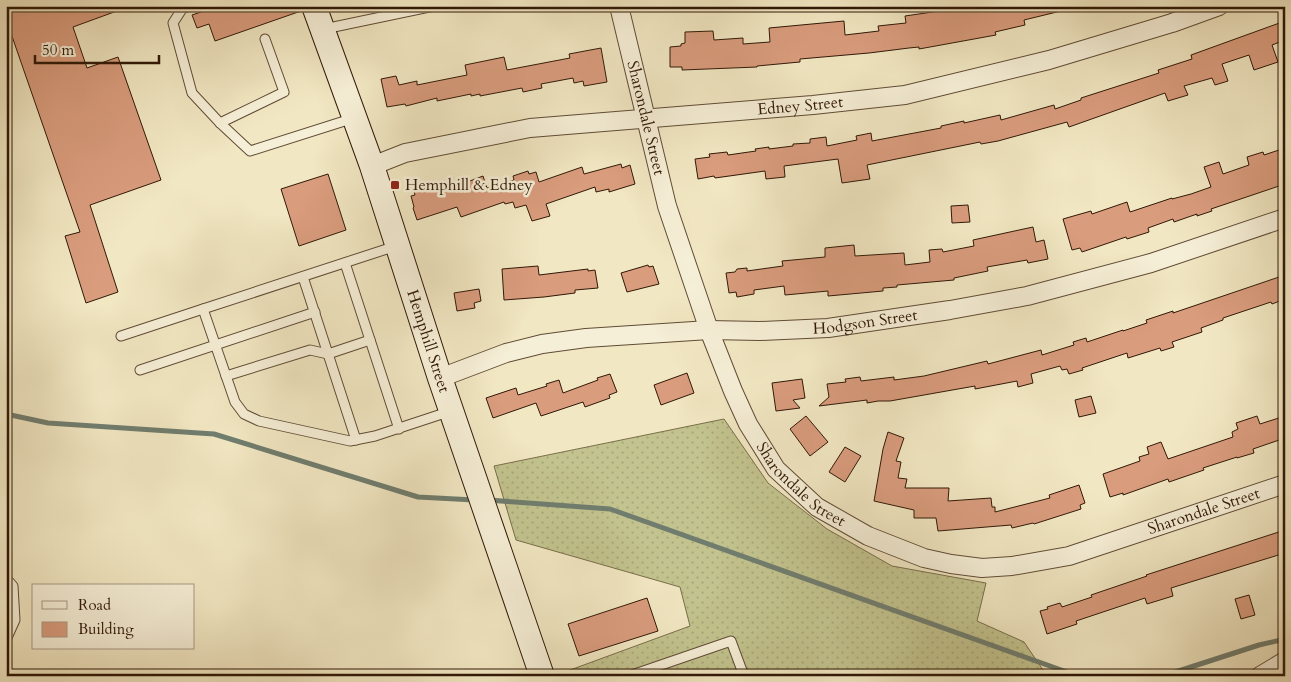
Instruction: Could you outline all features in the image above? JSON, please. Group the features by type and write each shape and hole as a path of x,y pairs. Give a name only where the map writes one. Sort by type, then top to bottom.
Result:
{"main road":[{"name":"Hemphill Street","path":"314,6 372,166 440,378 542,676"}],"street":[{"name":"Sharondale Street","path":"619,6 667,206 733,391 748,424 776,469 817,507 868,536 924,558 982,568 1012,566 1070,556 1285,484"},
{"name":"Edney Street","path":"372,166 405,153 530,128 905,95 1049,60 1172,23 1220,6"},
{"name":"Hodgson Street","path":"440,378 506,354 542,344 586,338 710,330 760,331 828,328 950,310 1026,296 1151,263 1285,218"}],"lane":[{"path":"190,6 182,9 173,23 192,93 250,151 354,118"},
{"path":"323,29 434,6"},
{"path":"220,123 284,92 265,39"},
{"path":"121,336 398,246"},
{"path":"345,263 399,428"},
{"path":"303,277 356,440"},
{"path":"203,309 235,402 244,414 268,423 350,441 452,411"},
{"path":"140,370 315,312"},
{"path":"226,376 310,350 328,354 370,340"},
{"path":"6,578 13,586 15,620 6,640"},
{"path":"629,676 731,640 744,676"}],"green space":[{"path":"724,419 768,483 827,529 892,566 986,583 977,621 1024,642 1047,676 563,676 562,673 690,626 680,587 516,540 494,466"}],"building":[{"path":"6,6 125,6 125,8 73,27 87,68 118,57 161,180 90,205 118,292 86,303 65,236 80,232 6,19"},
{"path":"219,6 301,6 301,11 215,41 209,24 197,28 192,15"},
{"path":"945,6 968,6 969,11 980,8 981,11 1000,6 1060,6 1061,11 1024,20 1025,25 995,32 996,35 919,49 919,47 800,59 800,62 757,67 682,70 682,67 670,67 670,47 681,46 681,44 685,43 685,32 713,31 714,40 743,38 743,44 770,42 769,28 844,21 845,35 879,31 878,26 906,23 905,16 946,10"},
{"path":"1285,21 1285,40 1272,45 1278,62 1254,70 1249,55 1222,64 1228,81 1215,85 1212,78 1184,86 1188,95 1168,101 1165,93 1069,127 1067,122 998,141 981,144 980,142 867,165 870,179 842,183 838,159 784,166 785,177 766,179 765,171 698,179 695,159 710,157 709,154 727,152 728,155 769,147 769,149 793,146 793,144 810,143 810,139 826,137 827,146 857,140 856,136 871,133 872,141 1000,115 1001,120 1054,105 1055,109 1081,100 1081,98 1159,73 1158,70 1192,59 1191,55"},
{"path":"601,48 607,82 584,86 583,81 574,83 573,78 541,84 542,88 523,92 522,88 480,96 480,94 471,96 471,94 437,101 437,98 406,106 405,104 387,107 381,79 396,76 399,85 417,81 417,85 467,75 465,65 504,57 507,70 570,58 569,54"},
{"path":"1285,148 1285,184 1211,209 1212,211 1197,216 1197,214 1174,222 1173,219 1148,228 1149,232 1127,239 1126,237 1082,252 1080,248 1072,250 1063,219 1091,211 1092,214 1127,202 1130,212 1172,198 1191,194 1211,187 1204,167 1219,162 1223,174 1249,165 1247,157 1263,152 1264,155"},
{"path":"621,164 622,168 630,165 635,184 609,192 609,189 596,192 595,187 546,204 550,216 532,221 526,205 515,208 513,202 505,204 504,202 461,217 457,207 417,220 413,208 411,196 415,195 414,191 443,182 446,190 483,176 487,188 514,180 513,176 528,171 529,174 536,172 539,182 582,167 584,174"},
{"path":"328,174 346,230 299,246 281,189"},
{"path":"968,205 970,222 952,223 951,206"},
{"path":"1033,227 1036,242 1044,240 1048,259 1028,263 1027,260 987,267 988,271 954,278 954,280 897,285 897,287 883,288 883,291 828,296 828,291 785,295 784,286 754,290 754,294 737,297 736,292 729,293 726,273 735,272 737,269 747,268 747,271 783,266 782,261 825,257 825,248 854,245 855,256 904,253 905,265 930,262 929,250 942,249 943,252 974,246 973,240"},
{"path":"648,265 649,267 653,266 659,284 627,292 621,273"},
{"path":"538,266 539,275 588,269 588,271 595,270 598,288 575,290 575,293 544,297 504,300 502,269"},
{"path":"1285,275 1285,299 1223,318 1223,320 1201,328 1202,332 1172,342 1174,347 1161,351 1160,348 1128,358 1127,353 1069,374 1067,369 1062,370 1060,366 1031,374 1033,383 1018,387 1017,381 975,389 975,386 890,401 867,403 867,400 819,406 829,397 827,384 846,382 845,379 860,377 861,381 894,377 894,380 924,376 987,361 988,364 1041,350 1042,355 1074,345 1073,342 1086,338 1087,342 1123,331 1147,323 1146,320 1173,311 1173,313"},
{"path":"479,289 481,301 474,303 475,308 457,311 454,293"},
{"path":"687,373 694,393 661,405 654,385"},
{"path":"610,374 617,392 609,395 610,398 585,407 583,402 541,416 536,403 493,418 486,398 516,388 518,395 547,386 546,384 559,380 563,393"},
{"path":"802,379 805,398 793,400 800,408 776,411 772,383"},
{"path":"1091,396 1096,413 1079,417 1075,400"},
{"path":"806,416 828,442 810,456 790,429"},
{"path":"1257,416 1260,424 1285,416 1285,438 1253,449 1254,453 1203,468 1204,470 1169,482 1168,479 1123,495 1123,493 1110,497 1103,474 1140,461 1139,457 1149,454 1147,447 1161,442 1168,459 1233,437 1232,432 1238,429 1236,423"},
{"path":"888,432 904,438 896,461 901,462 898,478 907,479 905,488 949,488 948,501 991,498 992,507 995,507 995,512 1050,498 1049,495 1079,485 1085,503 1080,505 1081,509 1034,524 1012,528 1011,525 938,531 936,518 914,518 914,510 874,501 883,449"},
{"path":"845,447 861,456 845,482 829,472"},
{"path":"1285,530 1285,553 1171,588 1173,596 1147,604 1145,598 1076,621 1077,624 1047,634 1040,611 1048,609 1047,607 1060,603 1062,607 1146,575"},
{"path":"1249,595 1255,615 1241,619 1235,599"},
{"path":"647,598 658,631 579,656 568,624"}],"waterway":[{"path":"6,414 48,423 214,434 418,497 474,500"},
{"path":"488,500 610,509 1078,676"},
{"path":"1163,676 1259,645 1285,639"}],"place":[{"name":"Hemphill & Edney","path":"395,185"}]}
